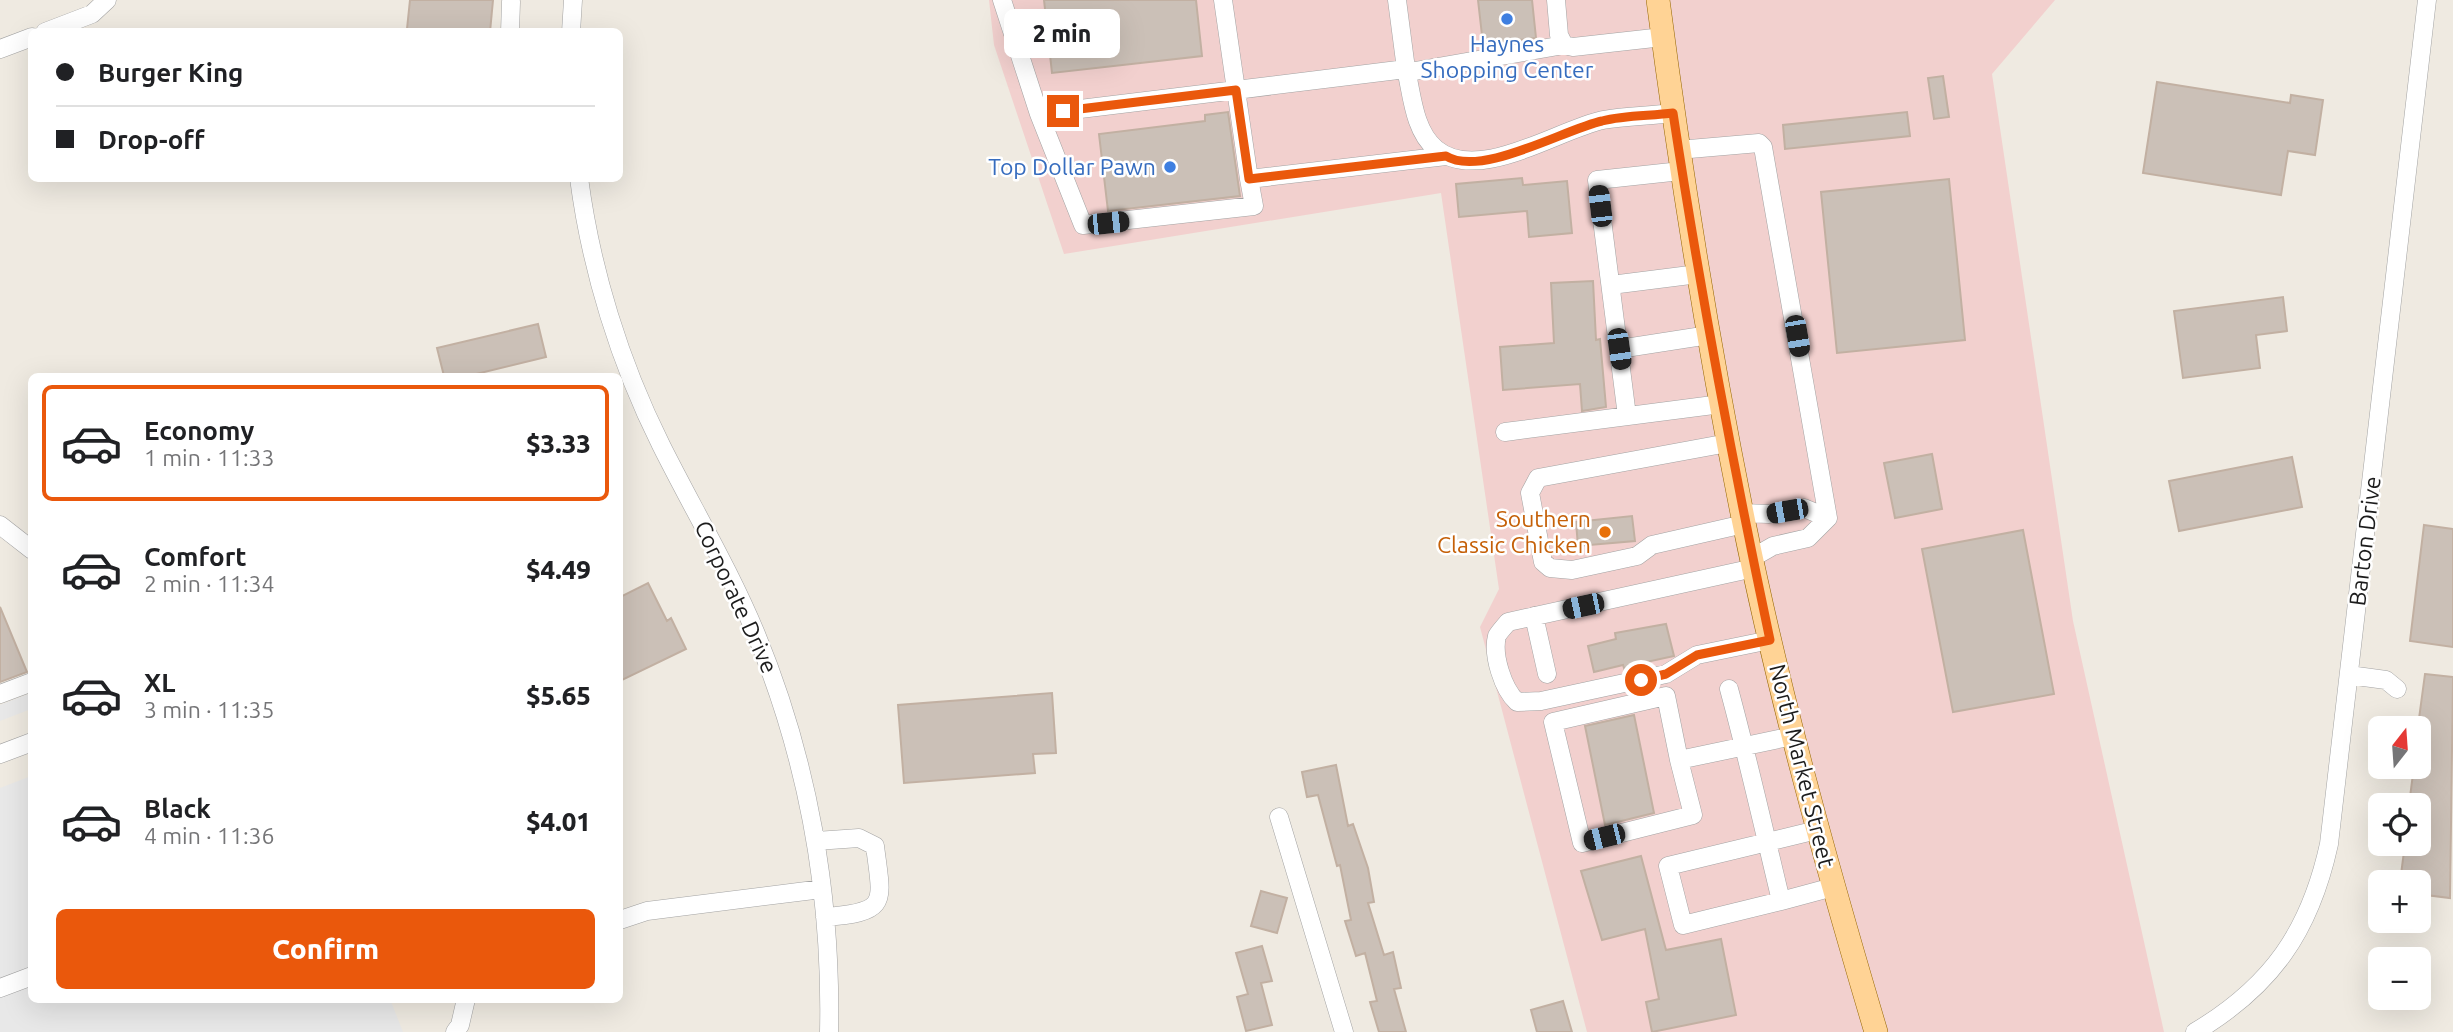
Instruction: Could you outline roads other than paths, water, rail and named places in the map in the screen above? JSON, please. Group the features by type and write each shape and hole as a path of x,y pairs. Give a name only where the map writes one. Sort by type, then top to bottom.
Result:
{"main road":[{"name":"North Market Street","path":"1658,0 1698,274 1743,518 1817,830 1875,1032"}],"street":[{"path":"55,28 92,14 107,0"},
{"path":"571,28 573,0"},
{"path":"1002,0 1039,114 1083,225 1254,206 1223,0"},
{"path":"1397,0 1406,69 1423,133 1435,148 1453,160 1485,160 1603,120 1673,113"},
{"path":"1556,0 1559,35 1564,45"},
{"name":"Barton Drive","path":"2195,1032 2224,1014 2253,990 2287,951 2306,918 2321,881 2329,844 2427,0"},
{"path":"510,28 511,2"},
{"path":"1039,114 1406,69 1415,71 1564,45 1573,47 1663,37"},
{"path":"0,49 28,38"},
{"path":"1627,416 1597,180 1759,143 1763,147 1828,518"},
{"path":"1249,179 1446,156"},
{"name":"Corporate Drive","path":"580,182 589,236 620,345 652,426 726,567 774,678 794,745 816,841 825,917 830,1032"},
{"path":"1611,285 1698,274"},
{"path":"1619,349 1709,334"},
{"path":"1505,432 1721,404"},
{"path":"1728,443 1538,478 1530,493 1543,562 1550,568 1572,570 1637,556 1651,545 1743,518 1804,508 1828,518"},
{"path":"1770,640 1697,655 1666,674 1541,701 1517,702 1509,694 1497,656 1497,635 1508,622 1753,563 1773,546 1808,538 1828,518"},
{"path":"0,525 28,547"},
{"path":"1534,617 1547,674"},
{"path":"2349,675 2386,680 2397,689"},
{"path":"0,694 28,684"},
{"path":"1730,689 1781,901"},
{"path":"1666,696 1679,760 1693,816 1582,843 1553,722 1666,696"},
{"path":"1679,760 1793,736"},
{"path":"0,754 28,744"},
{"path":"1279,817 1344,1032"},
{"path":"1817,830 1668,866 1683,925 1833,887"},
{"path":"816,841 859,838 875,846 881,896 875,906 866,913 825,917"},
{"path":"623,919 647,911 822,889"},
{"path":"623,907 647,911"},
{"path":"0,988 28,978"},
{"path":"455,1032 460,1025 465,1003"}],"place":[{"name":"Haynes Shopping Center","path":"1507,19"},
{"name":"Top Dollar Pawn","path":"1170,167"},
{"name":"Southern Classic Chicken","path":"1605,532"}]}
